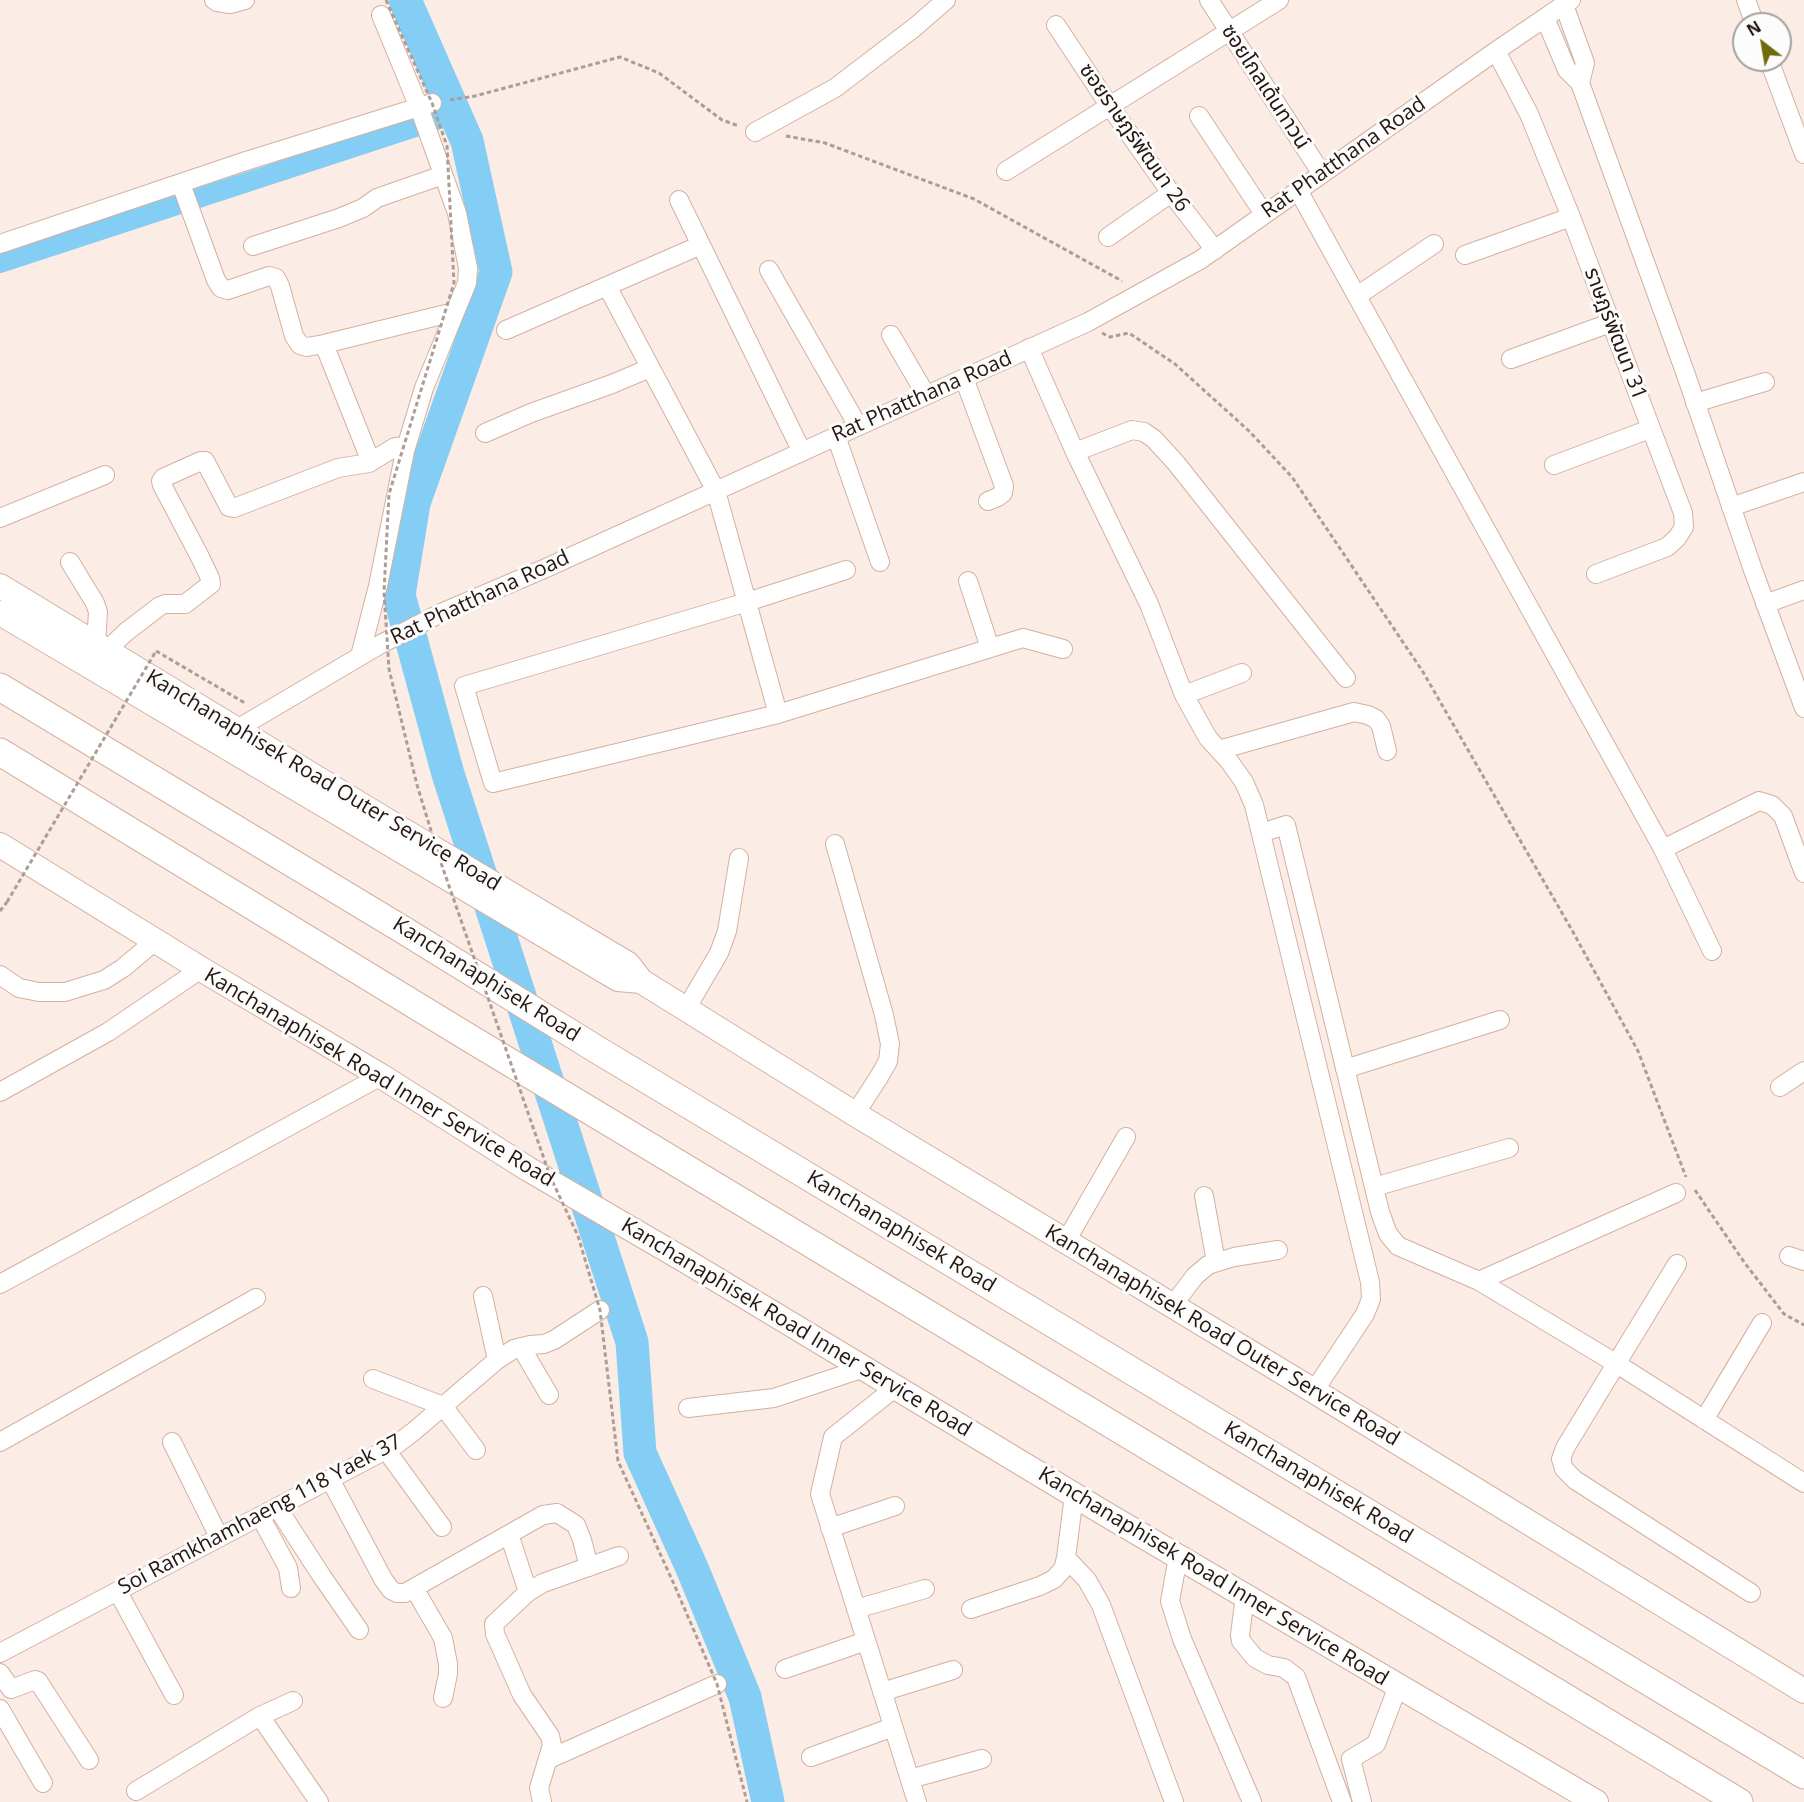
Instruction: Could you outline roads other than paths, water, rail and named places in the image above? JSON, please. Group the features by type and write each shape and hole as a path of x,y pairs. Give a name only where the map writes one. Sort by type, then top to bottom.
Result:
{"highway":[{"name":"Kanchanaphisek Road","path":"0,687 1804,1775"},
{"path":"0,752 466,1036 1739,1802"}],"main road":[{"name":"Kanchanaphisek Road Outer Service Road","path":"0,586 237,729 395,836 566,938 618,979 641,981 855,1114 1173,1305 1804,1691"},
{"path":"0,613 395,836"},
{"name":"Kanchanaphisek Road Inner Service Road","path":"0,845 201,969 381,1076 528,1169 687,1261 1178,1557 1596,1802"}],"street":[{"path":"214,0 230,4 245,0"},
{"path":"755,132 835,88 915,27 946,0"},
{"name":"ซอยโกลเด้นทาวน์","path":"1209,0 1322,174"},
{"path":"1006,171 1279,0"},
{"path":"1568,1 1585,63 1580,83"},
{"name":"Rat Phatthana Road","path":"237,729 381,644 441,613 546,568 1088,322 1215,250 1568,1"},
{"path":"360,657 378,586 406,448 424,388 467,283 468,268 457,213 428,131 423,107 384,8"},
{"path":"1545,18 1567,70 1580,83 1765,604 1803,703"},
{"name":"ซอยราษฎร์พัฒนา 26","path":"1056,25 1171,193 1215,250"},
{"name":"ราษฎร์พัฒนา 31","path":"1496,51 1529,114 1571,217 1683,513 1683,526 1677,538 1667,547 1596,574"},
{"path":"1773,72 1804,154"},
{"path":"0,244 423,107"},
{"path":"1199,116 1264,214"},
{"path":"253,246 339,218 363,208 377,198 443,175"},
{"path":"182,186 216,280 221,288 228,290 269,276 276,278 294,336 300,345 306,347 324,344 454,312"},
{"path":"1298,190 1663,849 1712,951"},
{"path":"1108,237 1171,193"},
{"path":"679,200 802,452"},
{"path":"1465,255 1571,217"},
{"path":"506,330 701,244"},
{"path":"1357,296 1434,244"},
{"path":"769,270 858,426"},
{"path":"607,286 716,491 778,714"},
{"path":"1511,359 1610,323"},
{"path":"891,335 926,395"},
{"path":"324,344 371,462"},
{"path":"1029,348 1075,452 1149,604 1184,695 1208,738 1244,782 1254,805 1370,1282 1371,1299 1365,1314 1314,1391"},
{"path":"485,434 531,413 650,368"},
{"path":"964,378 1004,486 1003,493 988,501"},
{"path":"1695,403 1766,382"},
{"path":"1554,465 1650,429"},
{"path":"1075,452 1132,430 1144,432 1154,439 1204,498 1346,678"},
{"path":"836,436 880,562"},
{"path":"70,562 95,603 101,647 126,632 160,606 185,604 211,584 200,556 162,485 163,478 205,461 229,507 234,508 338,468 371,462 395,447 406,448"},
{"path":"0,518 105,476"},
{"path":"1731,507 1804,482"},
{"path":"846,570 747,602 464,686 493,783 778,714 1023,638 1063,649"},
{"path":"968,581 990,648"},
{"path":"1765,604 1804,590"},
{"path":"1184,695 1242,673"},
{"path":"1219,750 1354,712 1376,718 1382,726 1387,751"},
{"path":"1663,849 1759,801 1772,805 1783,816 1804,873"},
{"path":"1261,834 1286,825 1380,1212 1388,1234 1398,1245 1479,1281 1617,1364 1704,1420 1802,1477"},
{"path":"835,844 884,1015 890,1044 888,1061 855,1114"},
{"path":"686,1009 719,953 727,931 739,858"},
{"path":"0,975 19,988 39,992 65,992 104,980 123,968 155,941"},
{"path":"0,1092 108,1032 201,969"},
{"path":"1345,1069 1500,1020"},
{"path":"1779,1087 1804,1071"},
{"path":"0,1284 381,1076"},
{"path":"1066,1241 1126,1137"},
{"path":"1374,1187 1509,1148"},
{"path":"1479,1281 1676,1193"},
{"path":"1204,1196 1216,1262"},
{"path":"1173,1305 1195,1276 1208,1264 1278,1250"},
{"path":"1677,1264 1565,1448 1561,1459 1564,1469 1575,1479 1751,1593"},
{"path":"483,1296 497,1359"},
{"path":"0,1442 256,1298"},
{"name":"Soi Ramkhamhaeng 118 Yaek 37","path":"0,1653 386,1450 413,1432 497,1359 513,1349 554,1340 600,1310"},
{"path":"1704,1420 1762,1323"},
{"path":"521,1347 549,1395"},
{"path":"688,1408 774,1398 864,1368"},
{"path":"373,1379 444,1406 476,1450"},
{"path":"896,1386 833,1437 819,1494 917,1802"},
{"path":"172,1442 219,1538"},
{"path":"386,1450 442,1527"},
{"path":"330,1479 383,1579 391,1590 397,1593 405,1593 543,1515 557,1513 576,1525 589,1567"},
{"path":"971,1609 1040,1586 1053,1580 1063,1569 1074,1495"},
{"path":"830,1528 895,1506"},
{"path":"277,1507 359,1630"},
{"path":"260,1516 288,1568 291,1588"},
{"path":"509,1534 528,1592"},
{"path":"542,1802 539,1788 552,1745 550,1736 522,1695 495,1634 494,1624 528,1592 543,1583 619,1556"},
{"path":"1178,1557 1170,1601 1182,1639 1252,1802"},
{"path":"1066,1558 1088,1580 1101,1605 1174,1802"},
{"path":"414,1588 443,1638 448,1664 443,1698"},
{"path":"856,1610 925,1589"},
{"path":"118,1592 174,1695"},
{"path":"1245,1596 1241,1641 1255,1658 1268,1665 1284,1668 1296,1677 1342,1802"},
{"path":"785,1669 866,1641"},
{"path":"882,1692 953,1670"},
{"path":"0,1673 11,1689 35,1680 38,1681 89,1760"},
{"path":"549,1759 717,1684"},
{"path":"1362,1802 1351,1759 1376,1744 1398,1686"},
{"path":"136,1791 260,1716 293,1701"},
{"path":"0,1709 43,1783"},
{"path":"260,1716 311,1800"},
{"path":"812,1757 893,1727"},
{"path":"910,1779 982,1759"}],"waterway":[{"path":"405,0 467,141 496,272 414,503 399,595 448,774 632,1342 640,1453 692,1568 745,1697 768,1802"},
{"path":"0,263 455,114"}]}
